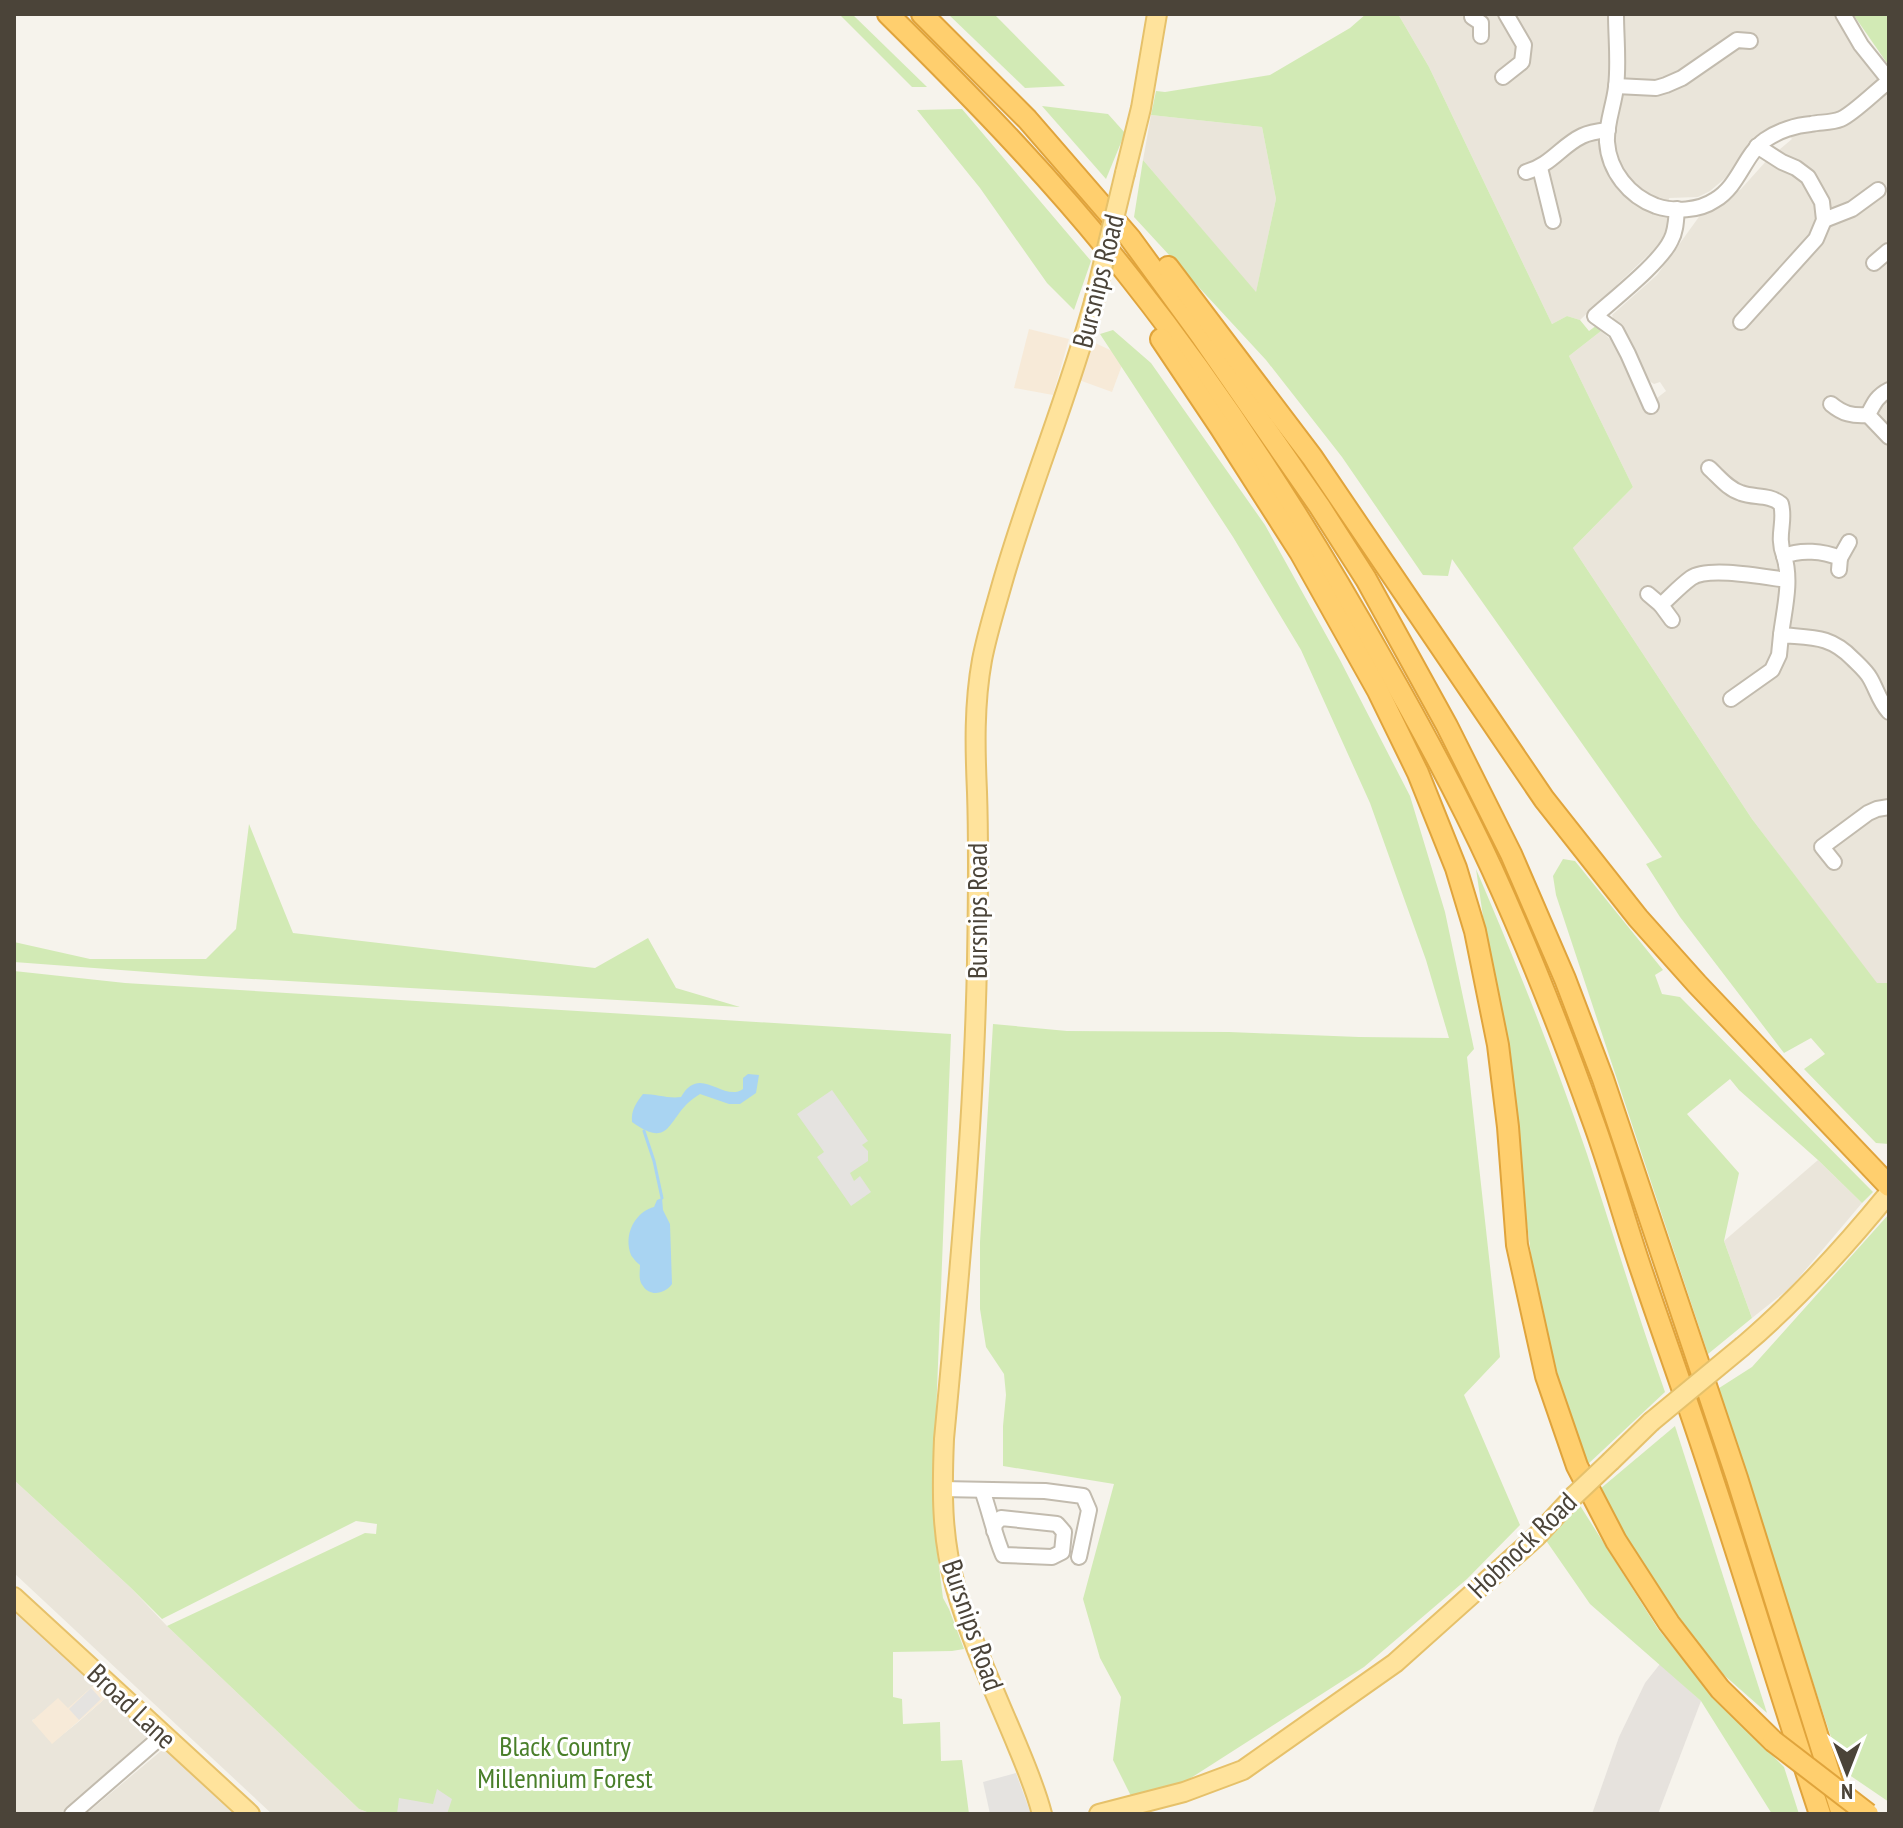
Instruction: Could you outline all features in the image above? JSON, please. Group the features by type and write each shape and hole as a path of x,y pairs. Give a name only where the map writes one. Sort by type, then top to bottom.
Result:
{"highway":[{"path":"888,14 966,92 1069,204 1132,280 1243,430 1364,626 1422,731 1490,865 1553,1012 1593,1121 1713,1480 1820,1814"},
{"path":"922,14 1027,119 1130,238 1290,462 1366,579 1447,726 1511,854 1565,979 1603,1079 1737,1478 1842,1814"},
{"path":"1054,151 1087,172 1134,224 1204,313 1312,457 1544,799 1638,918 1887,1193"},
{"path":"1069,204 1087,238 1146,317 1300,552 1385,705 1445,837 1475,931 1498,1045 1517,1245 1546,1376 1577,1466 1616,1541 1669,1623 1720,1689 1773,1741 1868,1814"},
{"path":"1290,462 1332,503 1449,673 1471,694"},
{"path":"1364,626 1370,656 1411,735 1446,820 1445,837"}],"main road":[{"name":"Bursnips Road","path":"1042,1814 970,1630 955,1583 943,1526 944,1439 975,1047 977,694 983,655 1013,546 1075,369 1094,302 1141,108 1157,14"},
{"name":"Hobnock Road","path":"1099,1814 1184,1792 1243,1770 1395,1663 1537,1536 1651,1422 1779,1316 1824,1269 1887,1193"},
{"name":"Broad Lane","path":"14,1597 250,1814"}],"street":[{"path":"1478,25 1504,14 1524,45 1522,62 1506,68"},
{"path":"1616,14 1616,86 1607,141 1610,157 1626,187 1651,204 1666,209 1702,207 1715,201 1727,191 1757,146 1786,129 1846,117 1889,80 1861,45 1843,14"},
{"path":"1616,86 1656,88 1666,85 1682,78 1741,36"},
{"path":"1553,221 1533,170 1580,137 1608,130"},
{"path":"1739,324 1816,239 1824,220 1822,202 1808,177 1757,146"},
{"path":"1824,220 1852,209 1878,190"},
{"path":"1661,386 1649,400 1616,331 1590,321 1661,256 1675,230 1677,209"},
{"path":"1868,415 1875,400 1889,390"},
{"path":"1831,404 1847,414 1868,415"},
{"path":"1868,415 1889,437"},
{"path":"1709,468 1730,488 1775,499 1781,504 1780,542 1787,580 1779,655 1772,670 1731,699"},
{"path":"1784,556 1804,551 1839,564 1849,542"},
{"path":"1661,605 1692,577 1701,574 1714,572 1787,580"},
{"path":"1648,594 1672,620"},
{"path":"1781,635 1821,639 1838,645 1869,677 1878,698 1889,712"},
{"path":"1834,862 1818,841 1868,813 1889,807"},
{"path":"942,1489 1045,1491 1083,1496 1089,1510 1079,1557"},
{"path":"982,1490 994,1531 1003,1555 1052,1557 1062,1552 1064,1532 1057,1524 1001,1518 995,1524 994,1531"},
{"path":"72,1814 163,1735"}],"shaded area":[{"path":"1398,14 1837,14 1889,87 1889,983 1877,984 1752,819 1573,548 1633,487 1569,356 1601,331 1618,346 1648,411 1660,406 1657,398 1666,391 1660,382 1654,384 1646,379 1612,315 1657,275 1701,214 1741,189 1768,159 1792,139 1779,123 1752,141 1730,174 1710,191 1698,197 1669,198 1671,215 1664,240 1580,320 1567,316 1552,324 1429,67"},
{"path":"1151,115 1262,127 1276,199 1256,293 1143,160"},
{"path":"1029,329 1069,339 1053,395 1014,388"},
{"path":"1091,341 1125,357 1112,392 1079,380"},
{"path":"832,1090 868,1141 862,1145 868,1151 868,1161 850,1173 854,1181 860,1176 871,1192 851,1206 817,1157 824,1152 797,1114"},
{"path":"1818,1160 1862,1203 1791,1287 1752,1318 1724,1241"},
{"path":"14,1480 130,1587 359,1809 372,1814 272,1814 14,1573"},
{"path":"14,1611 95,1684 68,1709 32,1720 52,1743 108,1696 149,1735 60,1814 14,1814"},
{"path":"1660,1664 1701,1701 1658,1814 1592,1814 1619,1737 1645,1683"},
{"path":"95,1684 108,1696 52,1744 32,1721 58,1698 68,1708"},
{"path":"91,1688 101,1699 79,1720 69,1709"},
{"path":"161,1751 167,1751 237,1814 86,1814"},
{"path":"1016,1773 1031,1814 990,1814 983,1782"},
{"path":"437,1789 452,1799 447,1814 397,1814 399,1798 433,1804"}],"green space":[{"path":"839,14 852,14 927,87 912,87"},
{"path":"948,14 994,14 1065,86 1025,88"},
{"path":"1366,14 1398,14 1429,67 1552,324 1567,316 1580,320 1589,331 1597,325 1601,331 1569,356 1633,487 1573,548 1752,819 1877,983 1889,983 1889,1144 1876,1143 1804,1069 1825,1054 1811,1038 1784,1053 1680,917 1646,864 1662,857 1452,559 1448,576 1423,575 1342,457 1266,360 1134,217 1143,160 1256,292 1276,199 1262,127 1151,115 1156,91 1270,75 1350,28"},
{"path":"1853,14 1889,14 1889,66"},
{"path":"1042,106 1108,114 1125,133 1106,179"},
{"path":"962,109 1091,261 1074,310 1047,283 980,188 917,110"},
{"path":"1113,330 1151,363 1265,525 1340,660 1410,796 1445,912 1474,1049 1467,1057 1500,1357 1464,1395 1520,1525 1467,1579 1364,1667 1183,1783 1133,1800 1113,1760 1121,1697 1100,1658 1083,1599 1114,1484 1003,1466 1004,1374 986,1347 980,1309 980,1242 993,1024 1067,1031 1449,1038 1426,960 1370,803 1301,650 1233,537 1100,334"},
{"path":"249,824 293,933 595,968 648,938 676,988 740,1007 201,976 14,962 14,942 90,959 206,959 236,929"},
{"path":"1563,859 1575,861 1663,970 1655,975 1662,994 1680,997 1873,1192 1862,1203 1730,1079 1687,1114 1739,1173 1724,1241 1752,1318 1708,1354 1556,895 1553,876"},
{"path":"1476,869 1561,1082 1665,1392 1587,1465 1563,1403 1544,1331"},
{"name":"Black Country Millennium Forest","path":"14,971 125,983 951,1034 933,1492 943,1598 964,1649 893,1652 893,1697 902,1699 903,1724 940,1722 941,1761 962,1760 969,1814 372,1814 359,1809 167,1626 365,1533 376,1534 377,1524 356,1521 162,1619 14,1480"},
{"path":"1889,1214 1889,1802 1842,1770 1716,1390 1752,1367"},
{"path":"1675,1426 1767,1713 1724,1675 1665,1605 1629,1549 1600,1489"},
{"path":"1574,1496 1658,1629 1713,1696 1784,1767 1799,1814 1772,1814 1701,1701 1590,1604 1545,1539"}],"water":[{"path":"748,1074 759,1075 756,1093 740,1104 729,1104 700,1094 661,1133 644,1130 632,1122 634,1107 643,1094 681,1097 688,1087 696,1083 735,1092 743,1089 743,1078"},
{"path":"662,1198 663,1210 670,1224 672,1284 666,1290 653,1293 641,1284 640,1265 631,1255 629,1240 636,1219"}],"waterway":[{"path":"644,1131 662,1198"}]}
